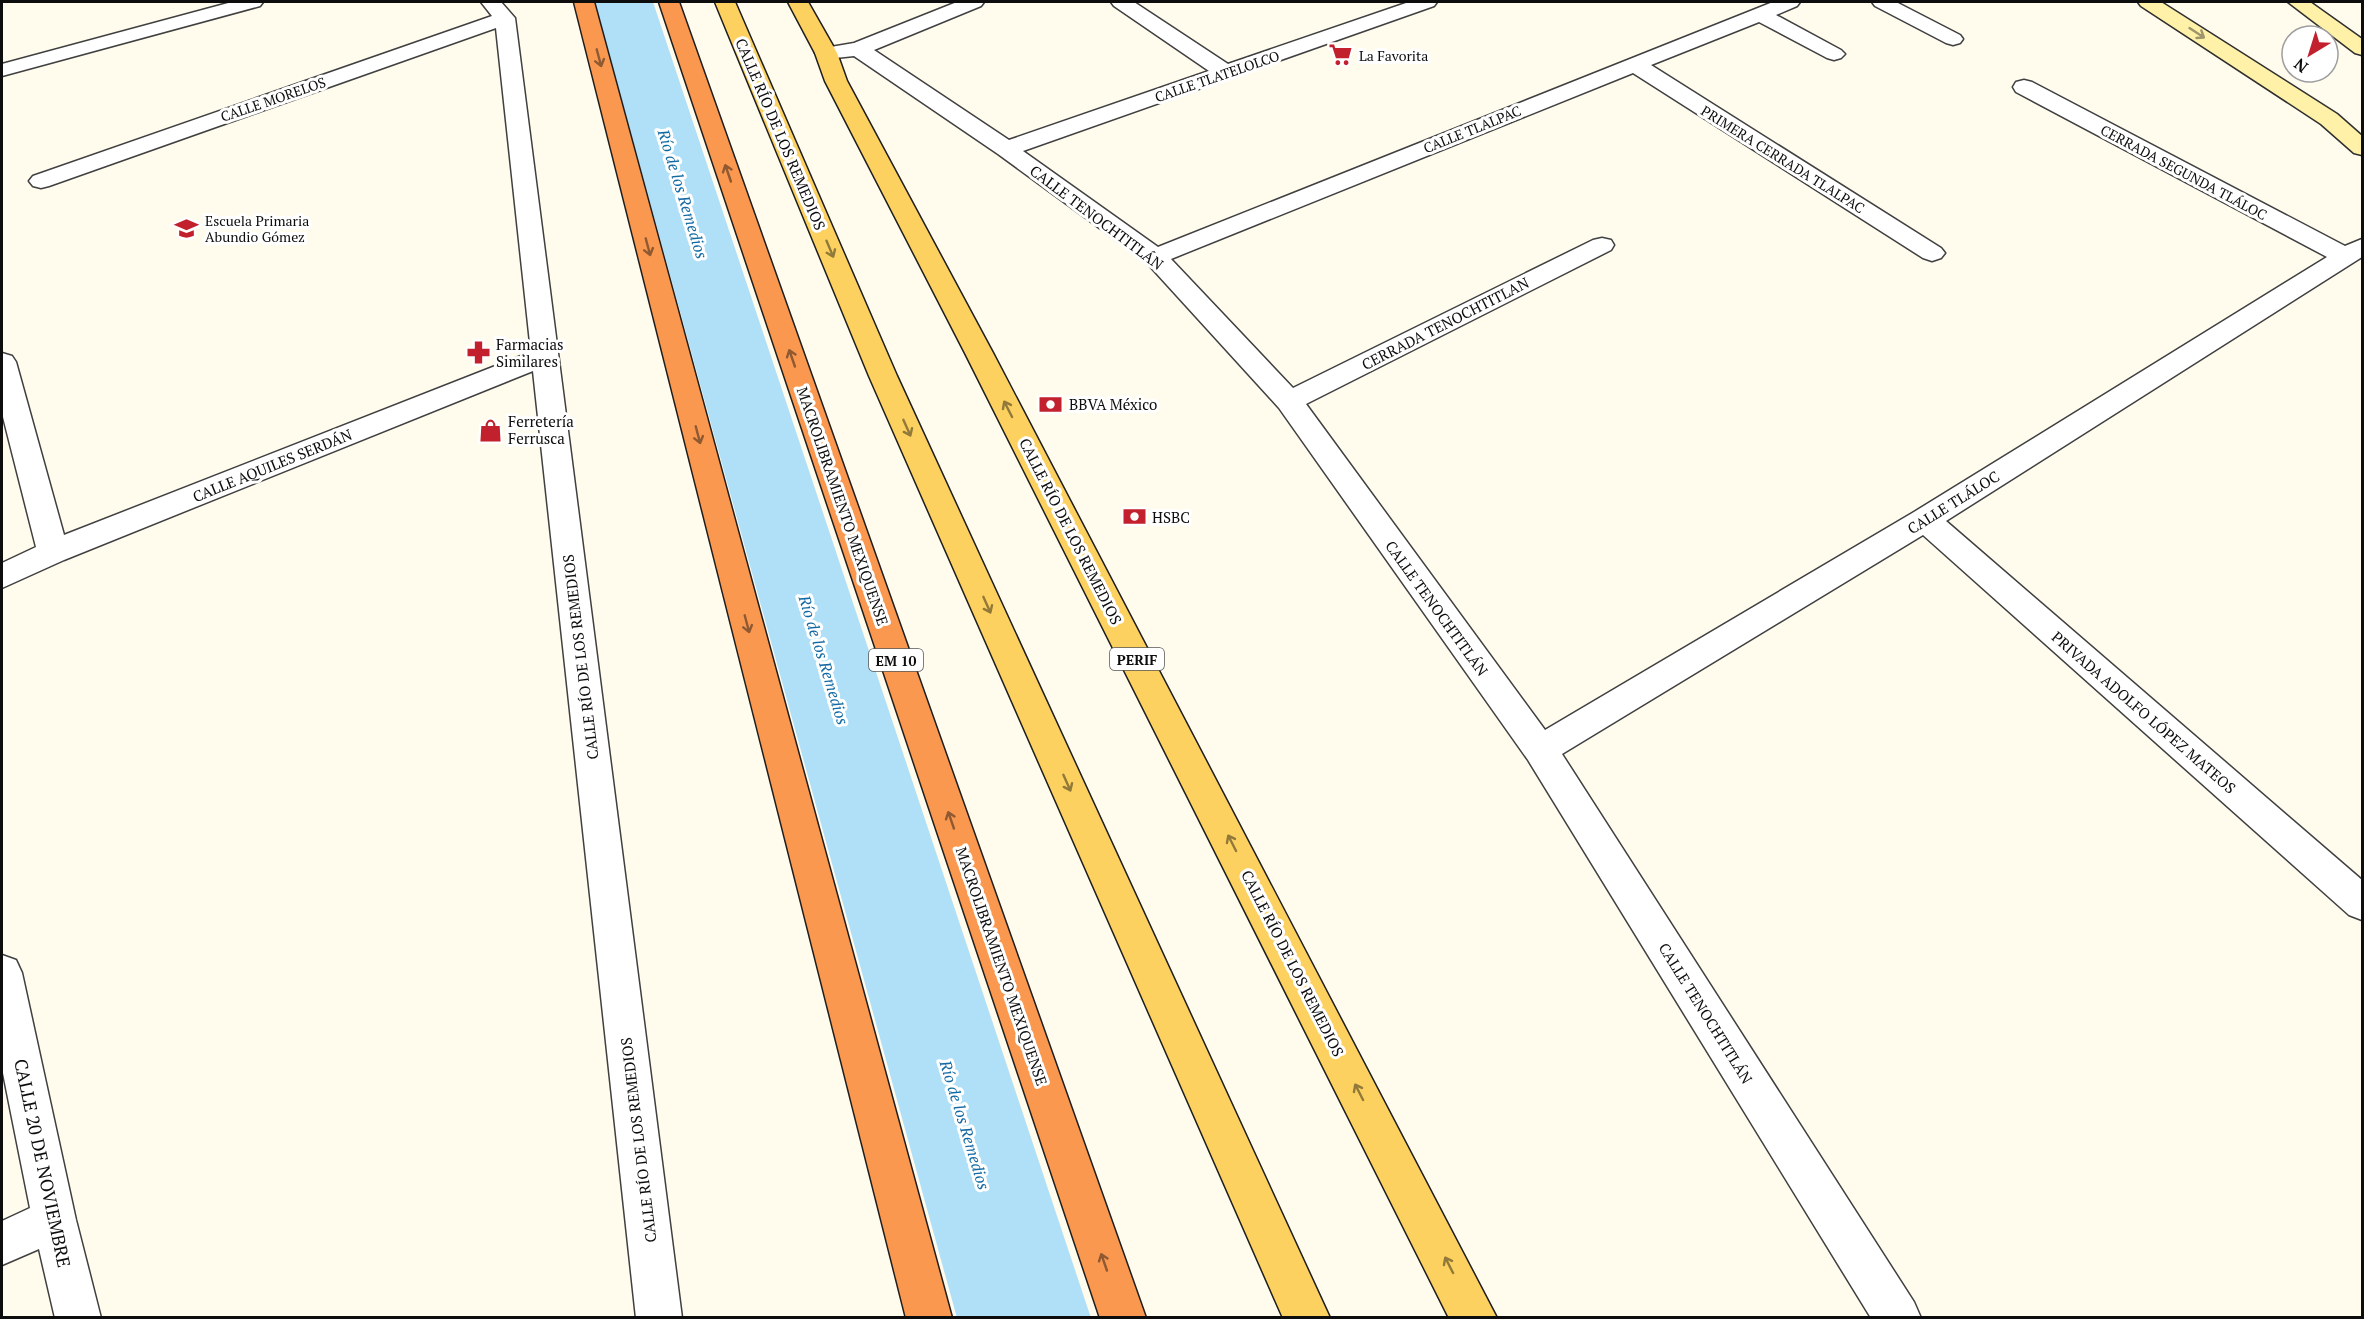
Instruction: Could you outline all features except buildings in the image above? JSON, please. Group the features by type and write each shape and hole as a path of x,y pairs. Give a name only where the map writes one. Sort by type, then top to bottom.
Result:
{"highway":[{"path":"584,2 929,1317"},
{"name":"MACROLIBRAMIENTO MEXIQUENSE","path":"669,2 1123,1317"}],"main road":[{"name":"CALLE RÍO DE LOS REMEDIOS","path":"725,2 883,375 1308,1317"},
{"name":"CALLE RÍO DE LOS REMEDIOS","path":"798,2 826,53 836,81 985,363 1474,1317"},
{"path":"2148,2 2329,119 2362,147"},
{"path":"2298,2 2362,49"}],"street":[{"path":"2,70 253,2"},
{"path":"826,53 858,49 974,2"},
{"path":"1127,5 1159,2"},
{"name":"CALLE TLATELOLCO","path":"1006,149 1427,2"},
{"name":"CALLE TLALPAC","path":"1155,257 1790,2"},
{"path":"1882,2 1953,39"},
{"path":"1127,5 1226,73"},
{"name":"CALLE MORELOS","path":"41,181 498,10"},
{"name":"CALLE RÍO DE LOS REMEDIOS","path":"498,10 544,357 659,1317"},
{"path":"1760,14 1834,54"},
{"name":"CALLE TENOCHTITLÁN","path":"858,49 1006,149 1155,257 1289,401 1540,750 1898,1317"},
{"name":"PRIMERA CERRADA TLALPAC","path":"1634,64 1932,253"},
{"name":"CERRADA SEGUNDA TLÁLOC","path":"2024,87 2354,251"},
{"name":"CERRADA TENOCHTITLAN","path":"1289,401 1602,245"},
{"name":"CALLE TLÁLOC","path":"1540,750 1925,520 2354,251"},
{"name":"CALLE AQUILES SERDÁN","path":"2,576 53,552 544,357"},
{"path":"2,362 53,552"},
{"name":"PRIVADA ADOLFO LÓPEZ MATEOS","path":"1925,520 2362,903"},
{"name":"CALLE 20 DE NOVIEMBRE","path":"2,973 54,1220 78,1317"},
{"path":"2,1243 54,1220"}],"waterway":[{"name":"Río de los Remedios","path":"624,2 1024,1318"}],"place":[{"name":"La Favorita","path":"1341,55"},
{"name":"Escuela Primaria Abundio Gómez","path":"187,228"},
{"name":"Farmacias Similares","path":"478,353"},
{"name":"BBVA México","path":"1051,404"},
{"name":"Ferretería Ferrusca","path":"490,430"},
{"name":"HSBC","path":"1134,517"}]}
